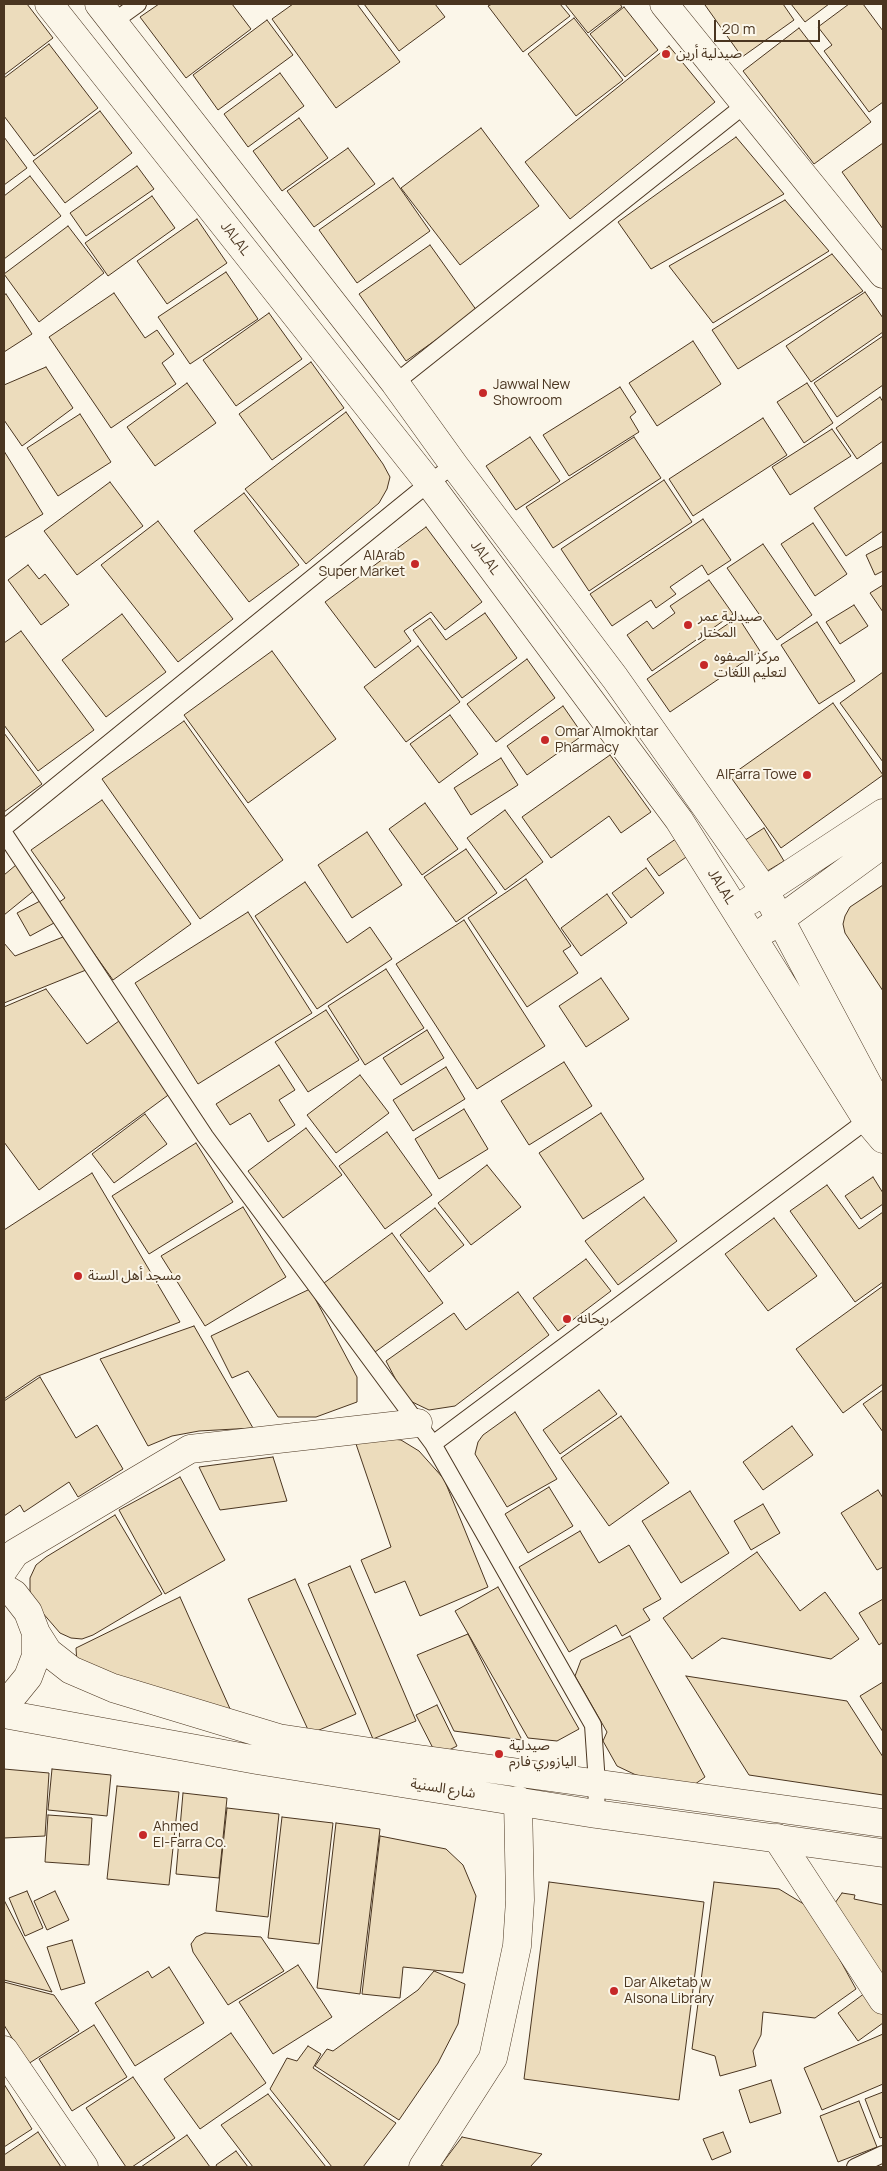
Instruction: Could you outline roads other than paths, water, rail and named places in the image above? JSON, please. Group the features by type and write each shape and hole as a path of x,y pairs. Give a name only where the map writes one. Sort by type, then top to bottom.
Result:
{"main road":[{"name":"JALAL","path":"49,4 428,483 679,820 753,938 879,1121"},
{"path":"664,4 883,274"},
{"path":"106,13 395,383 454,465 615,678 765,891 781,919 879,1121"},
{"path":"735,910 883,813"},
{"path":"753,938 883,844"},
{"path":"4,1569 15,1553 190,1449 425,1434"},
{"name":"شارع السنية","path":"4,1588 14,1594 28,1612 36,1633 48,1652 71,1670 113,1688 278,1738 883,1823"},
{"name":"شارع السنية","path":"4,1701 15,1693 28,1677 36,1656 36,1633"},
{"name":"شارع السنية","path":"4,1714 257,1760 518,1800 596,1814 883,1853"},
{"path":"423,2167 493,2058 517,1946 520,1900 518,1800"},
{"path":"777,1838 883,2000"},
{"path":"4,2050 84,2167"}],"lane":[{"path":"106,13 138,4"},
{"path":"395,383 746,104"},
{"path":"4,828 428,483 454,465"},
{"path":"4,833 205,1136 425,1434 593,1725 597,1784 596,1814"},
{"path":"425,1434 879,1121"},
{"path":"855,2167 883,2154"}],"place":[{"name":"صيدلية أرين","path":"666,54"},
{"name":"Jawwal New Showroom","path":"483,393"},
{"name":"AlArab Super Market","path":"415,564"},
{"name":"صيدلية عمر المختار","path":"688,625"},
{"name":"مركز الصفوه لتعليم اللغات","path":"704,665"},
{"name":"Omar Almokhtar Pharmacy","path":"545,740"},
{"name":"AlFarra Towe","path":"807,775"},
{"name":"مسجد أهل السنة","path":"78,1276"},
{"name":"ريحانه","path":"567,1319"},
{"name":"صيدلية اليازوري فارم","path":"499,1754"},
{"name":"Ahmed El-Farra Co.","path":"143,1835"},
{"name":"Dar Alketab w Alsona Library","path":"614,1991"}]}
